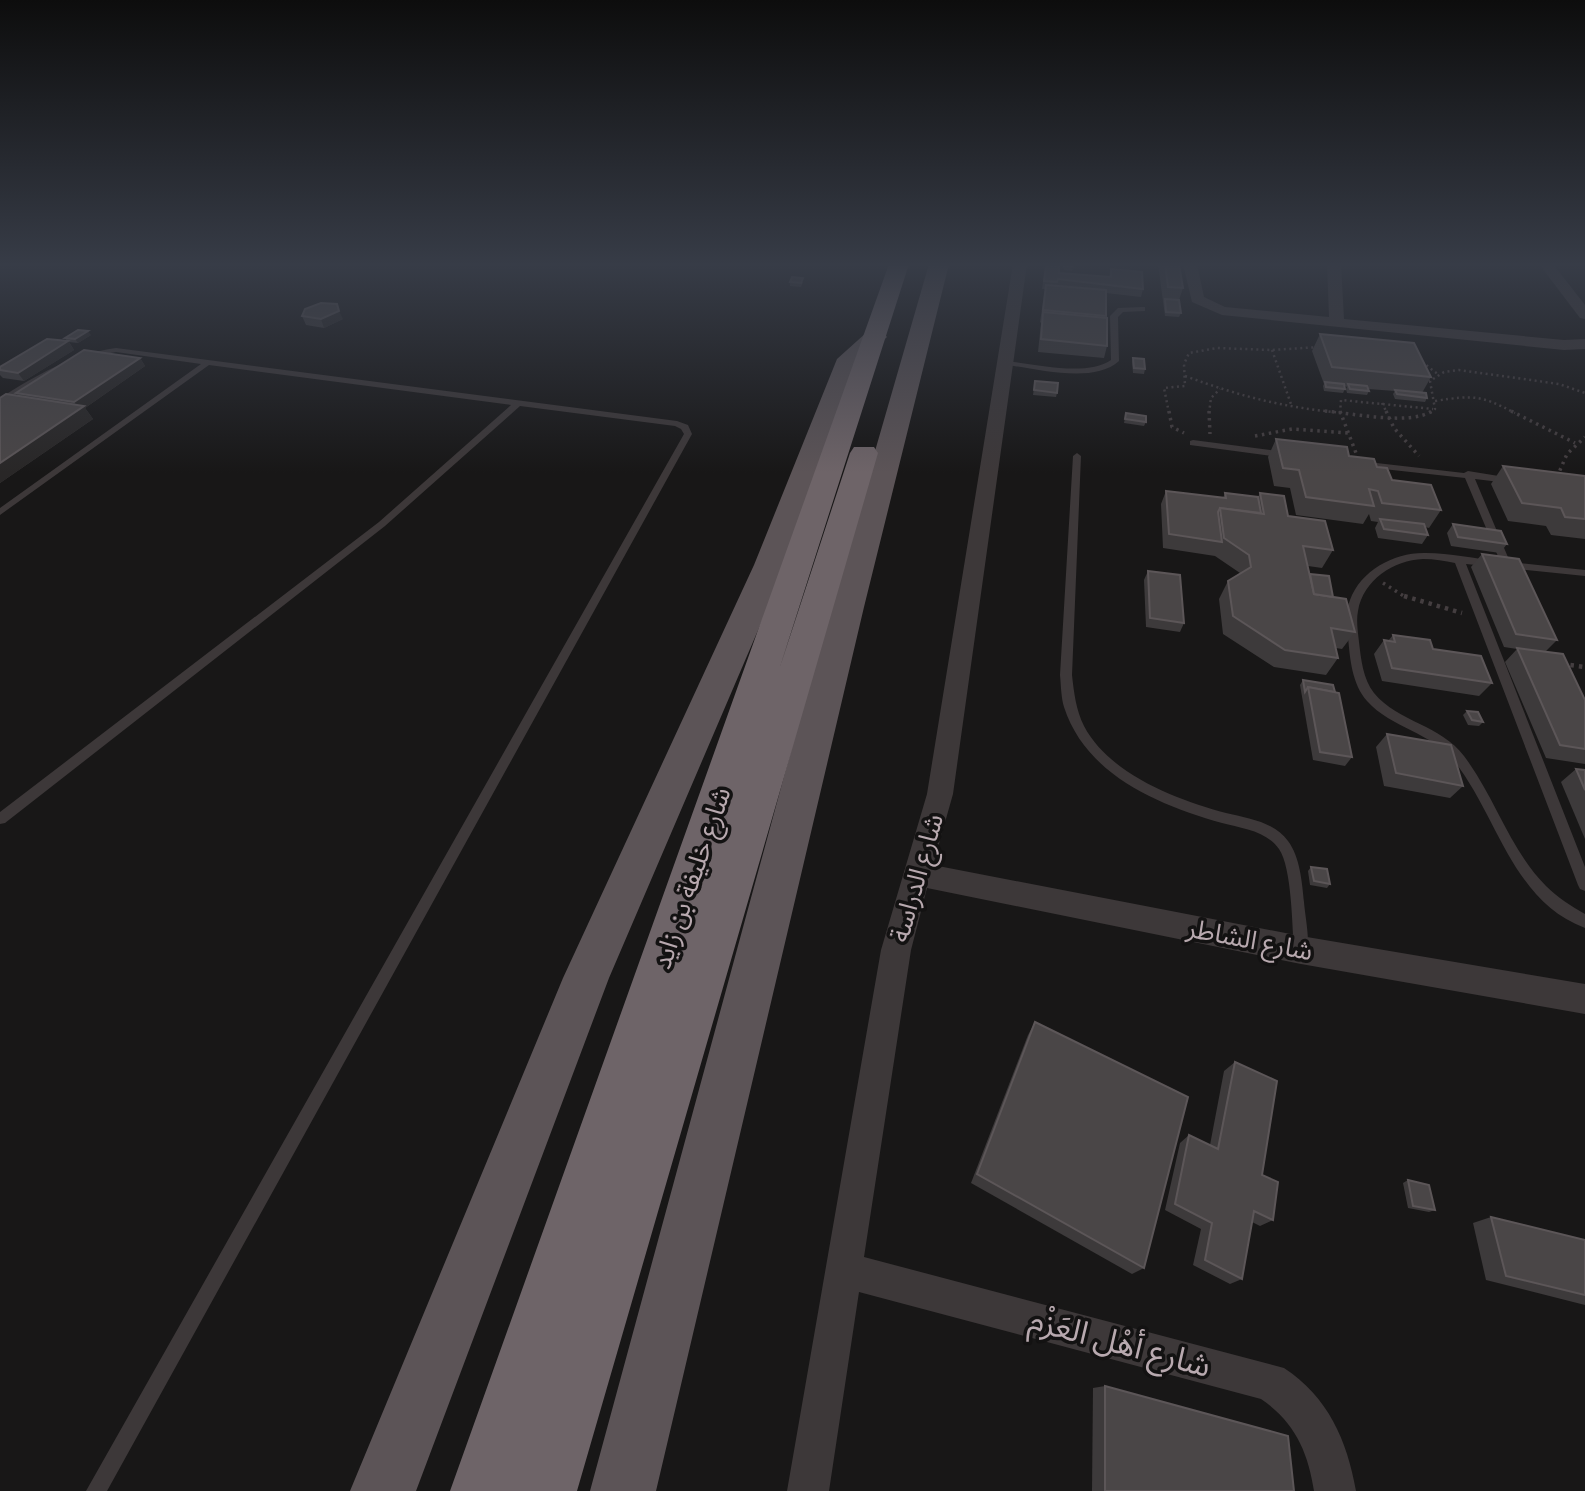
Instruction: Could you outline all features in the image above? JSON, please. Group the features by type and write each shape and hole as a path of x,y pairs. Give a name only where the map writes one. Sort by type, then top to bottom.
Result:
{"highway":[{"name":"شارع خليفة بن زايد","path":"483,1491 876,334"},
{"name":"شارع خليفة بن زايد","path":"544,1491 902,334"}],"main road":[{"path":"624,1491 847,607 920,334"},
{"path":"383,1491 586,978 770,565 849,359 875,337"}],"street":[{"name":"شارع الدراسة","path":"808,1491 885,1008 916,874 930,836 940,794 1011,334"},
{"path":"1451,334 1564,345 1585,344"},
{"name":"شارع الشاطر","path":"916,874 1301,950 1585,999"},
{"name":"شارع أهْل العَزْم","path":"842,1269 1270,1382 1285,1391 1312,1419 1330,1458 1335,1491"}],"lane":[{"path":"1007,363 1088,371 1108,367 1115,361 1114,334"},
{"path":"0,402 63,364 93,352 116,350 677,424 685,427 688,434 96,1491"},
{"path":"0,512 208,362"},
{"path":"0,819 382,524 519,402"},
{"path":"1195,438 1292,456"},
{"path":"1077,456 1066,675 1066,695 1072,716 1083,738 1102,759 1125,778 1171,800 1264,830 1280,841 1290,856 1301,950"},
{"path":"1346,462 1520,481"},
{"path":"1468,474 1506,564"},
{"path":"1585,573 1421,556 1401,560 1377,570 1360,589 1350,613 1360,679 1370,697 1386,710 1434,735 1452,750 1489,805 1527,878 1546,899 1585,922"},
{"path":"1459,560 1585,885"}],"path":[{"path":"1221,437 1195,438 1172,427 1164,388 1185,387 1184,364 1189,353 1196,350 1272,350 1302,345 1327,347"},
{"path":"1272,350 1292,407"},
{"path":"1420,361 1439,374"},
{"path":"1435,409 1435,401 1429,391 1430,381 1439,374 1460,370 1577,389 1585,393"},
{"path":"1185,376 1260,402 1292,407 1415,417 1435,409"},
{"path":"1577,389 1585,386"},
{"path":"1210,436 1208,403 1210,396 1221,388"},
{"path":"1435,401 1465,396 1484,397 1576,443"},
{"path":"1360,464 1340,412 1339,404 1344,399 1435,409"},
{"path":"1382,403 1387,416 1429,471"},
{"path":"1243,438 1292,429 1348,433"},
{"path":"1557,477 1562,462 1576,443 1585,437"},
{"path":"1372,576 1410,600 1444,610 1480,616"},
{"path":"1559,664 1585,667"}],"building":[{"path":"72,334 84,334 75,339 65,338"},
{"path":"1041,334 1107,334 1107,346 1041,339"},
{"path":"1320,334 1414,343 1431,377 1332,367"},
{"path":"47,339 68,341 18,373 0,370 0,367"},
{"path":"84,350 140,358 74,402 16,393"},
{"path":"1133,358 1144,359 1145,369 1134,368"},
{"path":"1035,381 1058,383 1057,393 1034,390"},
{"path":"1325,382 1344,384 1345,389 1326,387"},
{"path":"1348,384 1367,386 1369,391 1350,389"},
{"path":"1395,390 1426,393 1427,398 1397,394"},
{"path":"6,394 84,406 0,463 0,398"},
{"path":"1126,413 1146,416 1146,422 1125,419"},
{"path":"1276,439 1347,447 1349,456 1374,459 1377,467 1387,468 1392,480 1431,485 1441,510 1382,503 1378,491 1369,489 1374,506 1306,497 1299,470 1283,468"},
{"path":"1503,466 1585,476 1585,519 1565,517 1561,508 1522,503"},
{"path":"1166,491 1226,498 1225,493 1258,497 1261,513 1220,508 1218,512 1222,542 1169,534"},
{"path":"1260,493 1284,496 1288,516 1325,521 1333,550 1303,546 1314,594 1346,599 1355,632 1331,628 1338,658 1285,650 1233,616 1228,581 1251,567 1249,555 1224,538 1220,508 1264,514"},
{"path":"1380,519 1424,524 1428,535 1384,529"},
{"path":"1453,524 1501,531 1507,544 1458,537"},
{"path":"1482,554 1519,559 1557,640 1516,634"},
{"path":"1148,571 1180,575 1184,623 1150,618"},
{"path":"1310,574 1329,576 1333,597 1314,594"},
{"path":"1393,635 1430,640 1433,649 1481,656 1492,683 1392,668 1384,640 1395,642"},
{"path":"1517,648 1563,654 1585,700 1585,749 1560,745"},
{"path":"1303,680 1333,685 1335,692 1308,687 1305,692"},
{"path":"1308,687 1339,693 1352,757 1320,752"},
{"path":"1467,711 1478,712 1483,722 1472,720"},
{"path":"1387,734 1451,745 1463,786 1396,773"},
{"path":"1576,769 1585,770 1585,790"},
{"path":"1311,867 1327,869 1330,884 1314,881"},
{"path":"1035,1022 1188,1097 1144,1268 977,1174"},
{"path":"1235,1062 1277,1081 1262,1175 1278,1182 1273,1220 1254,1211 1242,1279 1205,1260 1212,1223 1175,1204 1189,1135 1218,1149"},
{"path":"1408,1180 1429,1185 1435,1210 1413,1206"},
{"path":"1491,1217 1585,1240 1585,1295 1506,1276"},
{"path":"1105,1386 1288,1436 1294,1491 1105,1491"}]}
